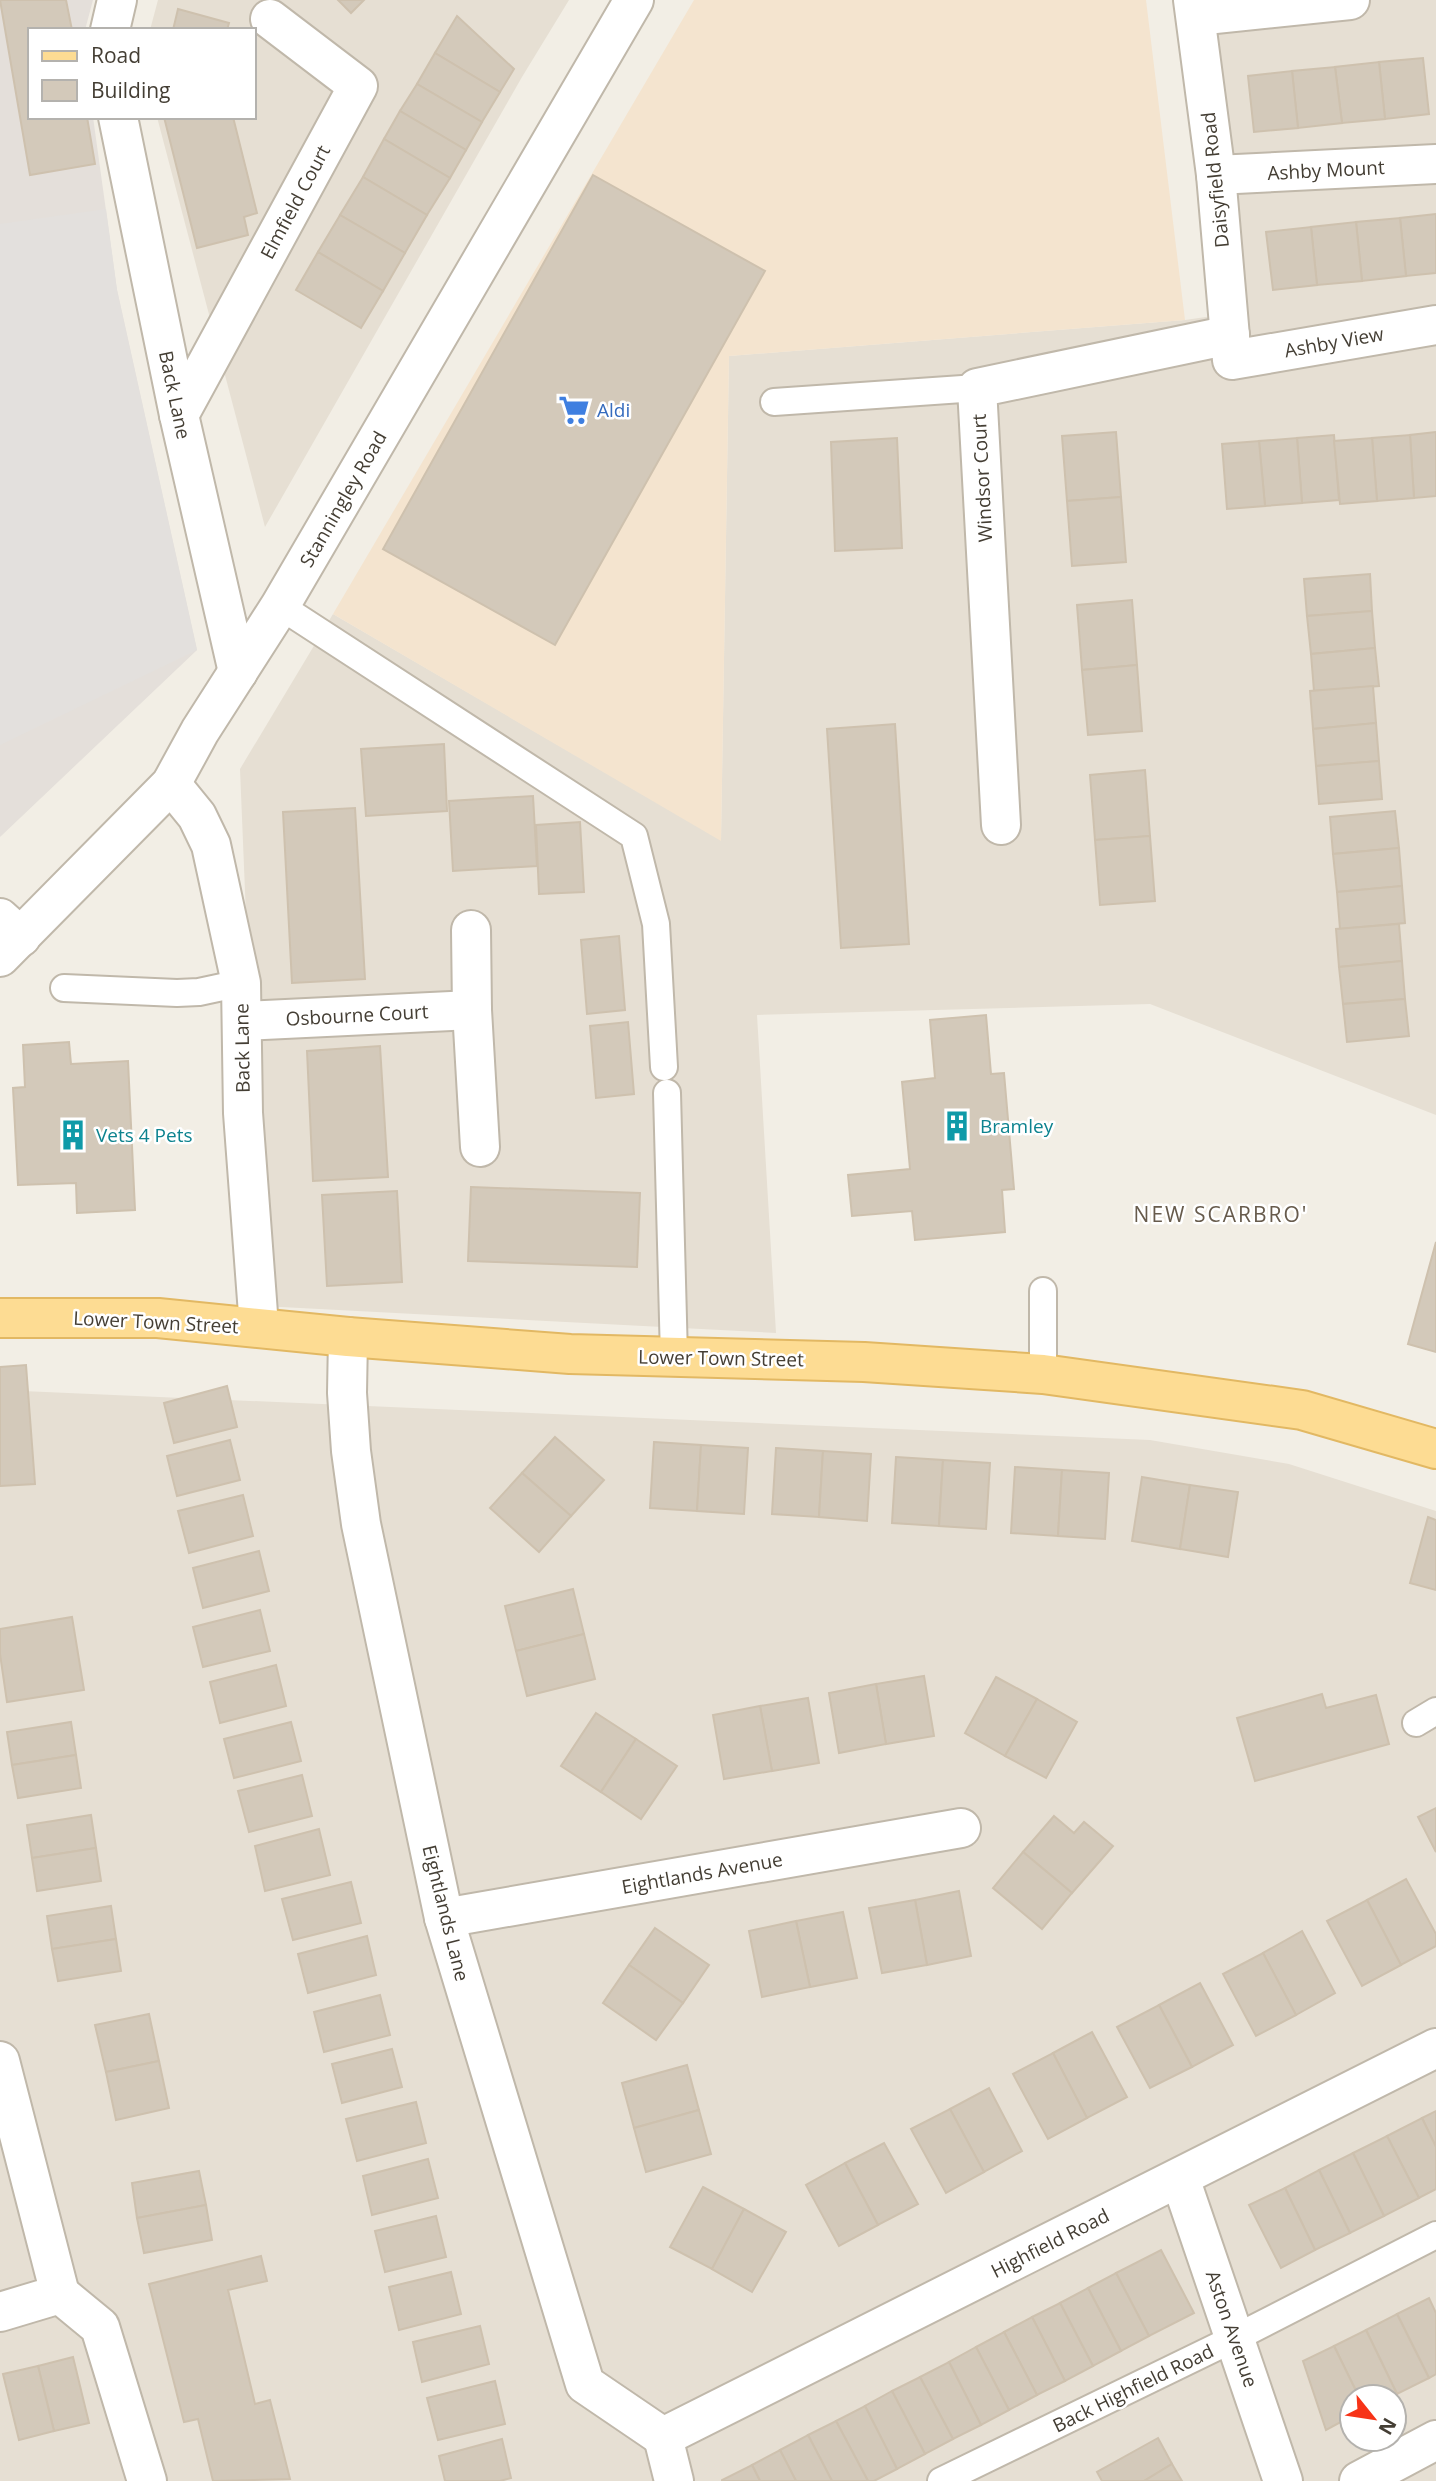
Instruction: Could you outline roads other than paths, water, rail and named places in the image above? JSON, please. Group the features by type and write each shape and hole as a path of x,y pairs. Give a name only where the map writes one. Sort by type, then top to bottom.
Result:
{"main road":[{"name":"Lower Town Street","path":"0,1318 131,1317 570,1354 864,1362 1043,1374 1302,1410 1436,1449"}],"street":[{"path":"110,28 117,0"},
{"name":"Stanningley Road","path":"7,937 171,784 200,730 280,606 634,0"},
{"path":"1195,8 1350,0"},
{"name":"Daisyfield Road","path":"1195,8 1216,175 1231,348"},
{"name":"Elmfield Court","path":"179,415 358,86 270,19"},
{"name":"Back Lane","path":"118,119 179,415 237,672"},
{"name":"Ashby Mount","path":"1216,175 1436,164"},
{"name":"Ashby View","path":"1231,348 1436,325"},
{"name":"Windsor Court","path":"1001,825 977,388 1231,348"},
{"name":"Back Lane","path":"171,784 197,816 211,845 241,982 243,1113 259,1327"},
{"path":"471,930 472,1010 480,1146"},
{"name":"Osbourne Court","path":"242,1021 472,1010"},
{"name":"Eightlands Lane","path":"348,1337 347,1393 351,1451 361,1524 444,1918 585,2384 663,2437"},
{"name":"Eightlands Avenue","path":"444,1918 961,1828"},
{"name":"Highfield Road","path":"663,2437 1436,2048"},
{"path":"0,2061 60,2294 100,2327 147,2481"},
{"name":"Aston Avenue","path":"1180,2178 1283,2481"},
{"path":"0,2312 60,2294"},
{"path":"663,2437 674,2481"},
{"path":"1359,2481 1436,2440"}],"lane":[{"path":"774,402 977,388"},
{"path":"280,606 634,836 656,924 666,1080 674,1357"},
{"path":"64,988 177,993 210,990 241,982"},
{"path":"1043,1291 1043,1374"},
{"name":"Back Highfield Road","path":"941,2481 1235,2338 1436,2235"}],"place":[{"name":"Aldi","path":"574,410"},
{"name":"Bramley","path":"957,1126"},
{"name":"Vets 4 Pets","path":"73,1135"}],"district":[{"name":"NEW SCARBRO'","path":"1221,1215"}]}
